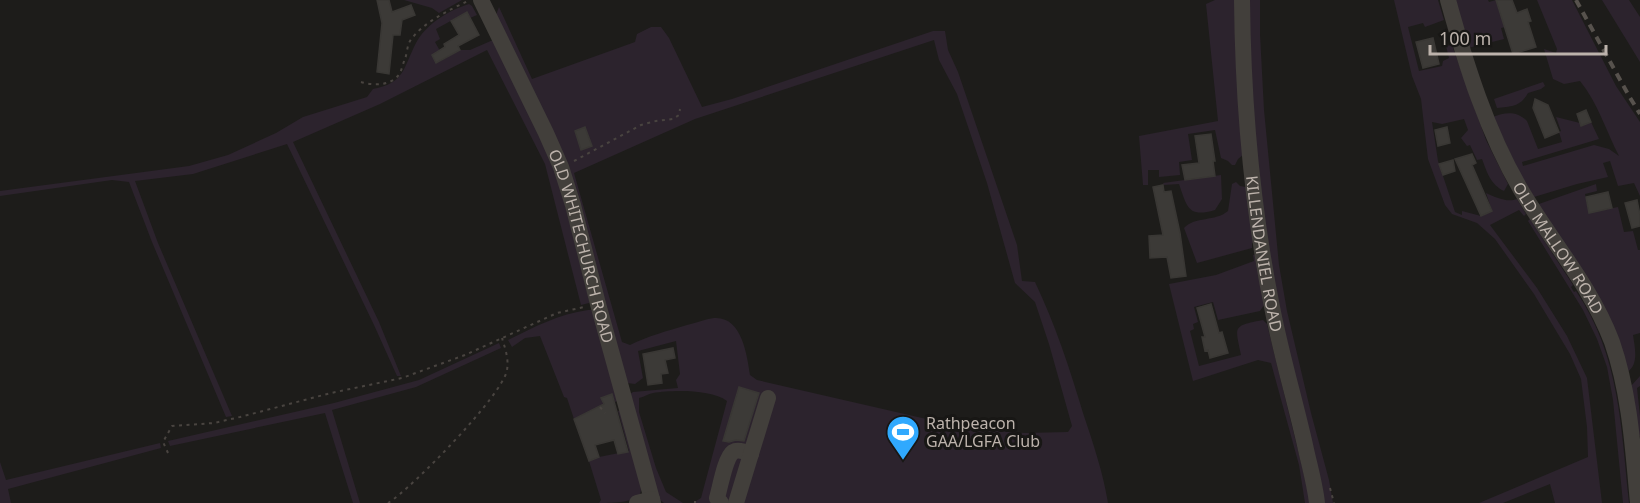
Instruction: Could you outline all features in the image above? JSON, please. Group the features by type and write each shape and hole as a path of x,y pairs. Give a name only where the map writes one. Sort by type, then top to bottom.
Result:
{"street":[{"name":"OLD WHITECHURCH ROAD","path":"481,0 561,167 573,205 648,502"},
{"name":"KILLENDANIEL ROAD","path":"1242,0 1247,126 1258,228 1285,367 1317,503"},
{"name":"OLD MALLOW ROAD","path":"1448,0 1485,115 1506,162 1520,189 1586,289 1611,342 1626,395 1638,503"},
{"path":"736,503 768,398"},
{"path":"721,503 717,498 729,458 733,452 739,450 751,454"}],"path":[{"path":"362,82 370,85 393,80 400,73 410,42 427,24 453,7 469,0"},
{"path":"570,164 641,125 673,119 679,114 680,109"},
{"path":"168,453 164,442 172,426 214,423 402,378 465,355 557,313 587,307"},
{"path":"388,503 422,475 460,435 496,391 507,372 508,357 502,338"},
{"path":"600,408 604,413"}],"shaded area":[{"path":"404,0 462,0 439,13 432,8"},
{"path":"1215,0 1236,0 1243,155 1235,165 1221,158 1215,130 1188,134 1192,160 1179,162 1180,175 1159,177 1159,170 1148,170 1148,185 1143,185 1139,136 1218,121 1206,4"},
{"path":"1248,0 1260,0 1264,110 1279,265 1287,311 1333,503 1322,503 1284,342 1255,173"},
{"path":"1394,0 1438,0 1444,20 1425,27 1423,23 1408,27 1419,71 1442,66 1443,61 1449,58 1446,46 1452,45 1486,140 1508,184 1504,191 1495,185 1482,159 1477,160 1470,145 1467,146 1461,138 1468,130 1464,119 1442,124 1432,122 1438,161 1455,212 1462,215 1462,211 1481,216 1492,211 1486,193 1505,200 1517,199 1526,214 1524,216 1519,210 1490,225 1537,288 1567,336 1587,378 1602,503 1555,503 1550,484 1503,503 1479,503 1588,457 1581,379 1570,354 1534,294 1495,239 1477,223 1452,214 1445,205 1428,159 1421,99 1412,76"},
{"path":"1454,0 1488,0 1489,2 1496,0 1500,14 1506,13 1510,26 1501,28 1504,39 1468,48"},
{"path":"1537,0 1572,0 1616,86 1640,122 1640,196 1634,183 1618,186 1610,161 1603,163 1608,177 1534,197 1519,172 1493,117 1511,113 1519,115 1527,121 1538,149 1562,142 1556,117 1580,123 1581,126 1591,122 1599,139 1522,162 1523,166 1594,145 1609,149 1619,156 1597,108 1580,81 1564,84 1553,79 1544,49 1556,53 1557,49"},
{"path":"1602,0 1629,0 1640,17 1640,62"},
{"path":"469,4 477,15 470,18 467,12 436,29 440,39 435,42 440,51 432,55 437,63 460,50 470,50 493,40 556,169 589,303 581,305 545,164 487,50 380,104 293,142 379,322 401,376 397,376 287,144 193,174 135,181 158,243 232,416 226,417 129,182 112,180 0,196 0,191 189,166 228,155 276,133 303,117 367,97 373,89 391,83 402,73 416,43 425,30 446,14"},
{"path":"499,7 532,79 635,42 637,34 651,27 661,27 669,38 702,107 933,31 945,31 948,50 958,72 1017,245 1022,281 1035,282 1056,330 1097,458 1108,503 693,503 701,498 727,401 702,392 670,391 639,398 639,412 656,468 666,492 683,503 664,503 659,499 630,394 678,388 676,380 680,374 676,341 638,351 643,378 635,384 627,383 583,221 496,15","holes":["934,40 939,60 957,94 987,183 1015,283 1035,302 1072,426 1068,432 1025,433 970,429 757,380 750,375 745,348 737,330 723,319 704,320 630,345 622,342 574,173 695,119"]},
{"path":"1543,82 1545,86 1528,93 1519,103 1497,108 1494,99"},
{"path":"1221,175 1222,199 1215,210 1199,213 1190,209 1179,184 1164,185 1163,183"},
{"path":"1236,182 1246,187 1254,242 1252,248 1197,263 1184,228 1194,222 1217,217 1228,211 1232,184"},
{"path":"1596,184 1597,191 1585,194 1589,213 1618,207 1624,232 1633,231 1638,250 1640,250 1640,333 1633,335 1635,361 1627,372 1536,205"},
{"path":"1530,219 1573,285 1571,287 1574,292 1576,291 1591,316 1602,341 1616,393 1629,503 1623,503 1613,400 1607,367 1583,310 1528,221"},
{"path":"1257,254 1264,305 1260,311 1218,320 1213,302 1194,307 1198,322 1193,324 1194,329 1190,331 1199,366 1241,355 1238,329 1246,324 1263,320 1267,324 1311,503 1305,503 1299,465 1271,363 1258,360 1193,381 1169,284 1216,275 1254,261 1253,255"},
{"path":"591,310 595,315 619,400 615,402 611,394 602,398 604,406 574,419 540,336 525,338 512,347 508,340 557,318"},
{"path":"499,343 501,348 416,387 332,410 360,503 353,503 325,413 170,446 168,441 334,403 419,380"},
{"path":"1640,376 1640,386 1637,388 1640,416 1640,436 1638,436 1631,386"},
{"path":"621,410 640,480 641,492 637,497 627,501 599,503 601,500 589,461 629,451 618,411"},
{"path":"160,443 161,448 8,489 11,503 0,503 0,462 6,480"}],"building":[{"path":"377,0 389,0 392,12 411,5 415,15 402,20 400,35 393,35 389,74 377,72 382,23"},
{"path":"1496,0 1512,0 1517,13 1527,9 1531,21 1528,22 1536,47 1513,54"},
{"path":"467,12 479,35 458,46 460,50 436,63 432,55 459,35 451,21"},
{"path":"1433,38 1439,64 1423,68 1416,42"},
{"path":"1535,99 1548,105 1559,132 1545,138 1533,108"},
{"path":"1586,110 1591,122 1581,126 1577,114"},
{"path":"585,127 592,146 581,150 575,131"},
{"path":"1447,127 1450,143 1438,146 1435,130"},
{"path":"1211,134 1215,176 1185,180 1182,165 1199,163 1195,136"},
{"path":"1472,154 1476,163 1472,165 1492,211 1481,216 1455,159"},
{"path":"1453,160 1455,171 1443,175 1439,164"},
{"path":"1163,185 1164,192 1171,191 1186,276 1171,278 1167,257 1150,258 1149,236 1163,235 1153,187"},
{"path":"1608,192 1612,208 1589,213 1586,197"},
{"path":"1637,200 1640,226 1632,228 1625,203"},
{"path":"1211,304 1219,333 1222,332 1228,353 1210,358 1208,350 1205,351 1202,337 1205,337 1197,308"},
{"path":"673,348 675,358 665,360 668,373 661,374 662,383 648,385 643,354"},
{"path":"739,387 759,393 744,441 723,441"},
{"path":"612,394 628,452 618,454 614,440 595,445 599,457 589,461 574,419 604,404 601,398"}],"railway":[{"path":"1576,0 1640,114"}],"place":[{"name":"Rathpeacon GAA/LGFA Club","path":"903,461"}]}
